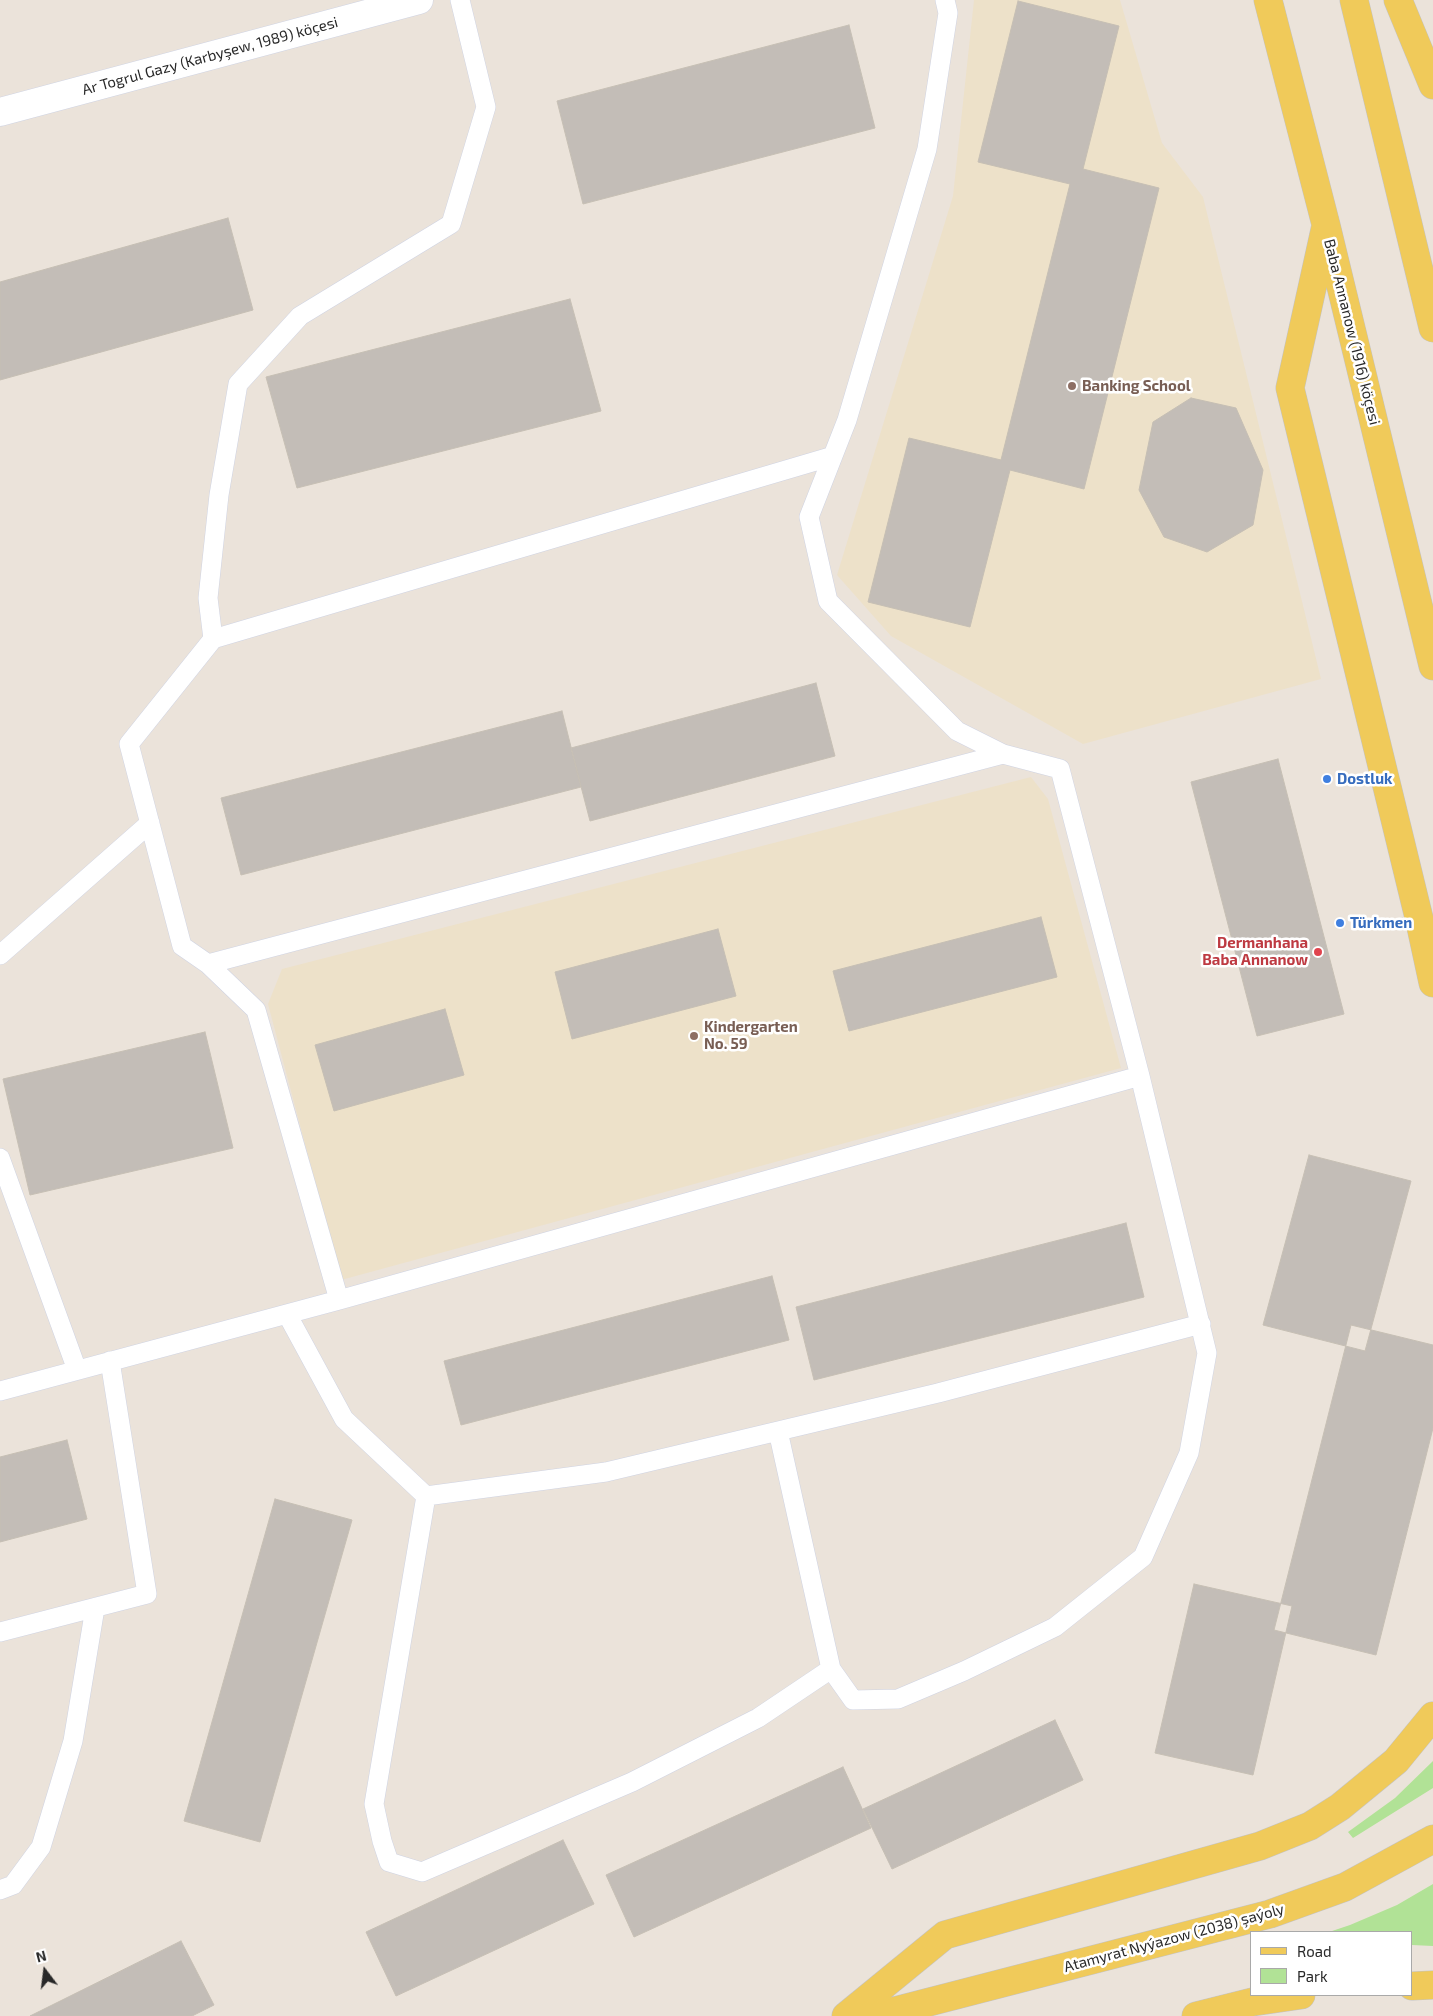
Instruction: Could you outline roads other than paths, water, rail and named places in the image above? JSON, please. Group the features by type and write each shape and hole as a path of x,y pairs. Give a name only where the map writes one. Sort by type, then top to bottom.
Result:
{"main road":[{"name":"Baba Annanow (1916) köçesi","path":"1268,0 1326,225 1433,666"},
{"path":"1354,0 1433,328"},
{"path":"1398,0 1433,85"},
{"path":"1326,225 1290,388 1419,918 1433,983"},
{"path":"846,2016 945,1935 1260,1846 1310,1826 1340,1807 1396,1761 1433,1716"},
{"name":"Atamyrat Nyýazow (2038) şaýoly","path":"875,2016 1270,1914 1345,1887 1433,1840"},
{"path":"1413,1986 1433,1985"},
{"path":"1196,2016 1252,2002 1294,1996"}],"street":[{"name":"Ar Togrul Gazy (Karbyşew, 1989) köçesi","path":"0,112 419,0"}],"lane":[{"path":"213,639 208,598 218,495 238,384 300,316 451,224 486,107 460,0"},
{"path":"778,1431 831,1669 853,1700 898,1699 964,1671 1056,1627 1143,1557 1189,1453 1208,1353 1140,1076 1060,769 1003,754 957,731 828,601 810,517 846,420 927,149 948,13 945,0"},
{"path":"339,1300 256,1010 208,964 182,946 129,744 213,639 833,456"},
{"path":"208,964 1003,754"},
{"path":"0,955 150,823"},
{"path":"0,1391 339,1300 1140,1076"},
{"path":"0,1158 77,1370"},
{"path":"287,1314 344,1420 426,1496"},
{"path":"426,1496 606,1472 948,1391 1201,1324"},
{"path":"0,1632 147,1594 110,1361"},
{"path":"426,1496 374,1804 382,1842 390,1862 422,1872 632,1782 758,1718 831,1669"},
{"path":"0,1890 13,1885 41,1847 73,1742 95,1608"}],"place":[{"name":"Banking School","path":"1072,386"},
{"name":"Dostluk","path":"1327,779"},
{"name":"Türkmen","path":"1340,923"},
{"name":"Dermanhana Baba Annanow","path":"1318,952"},
{"name":"Kindergarten No. 59","path":"694,1036"}]}
